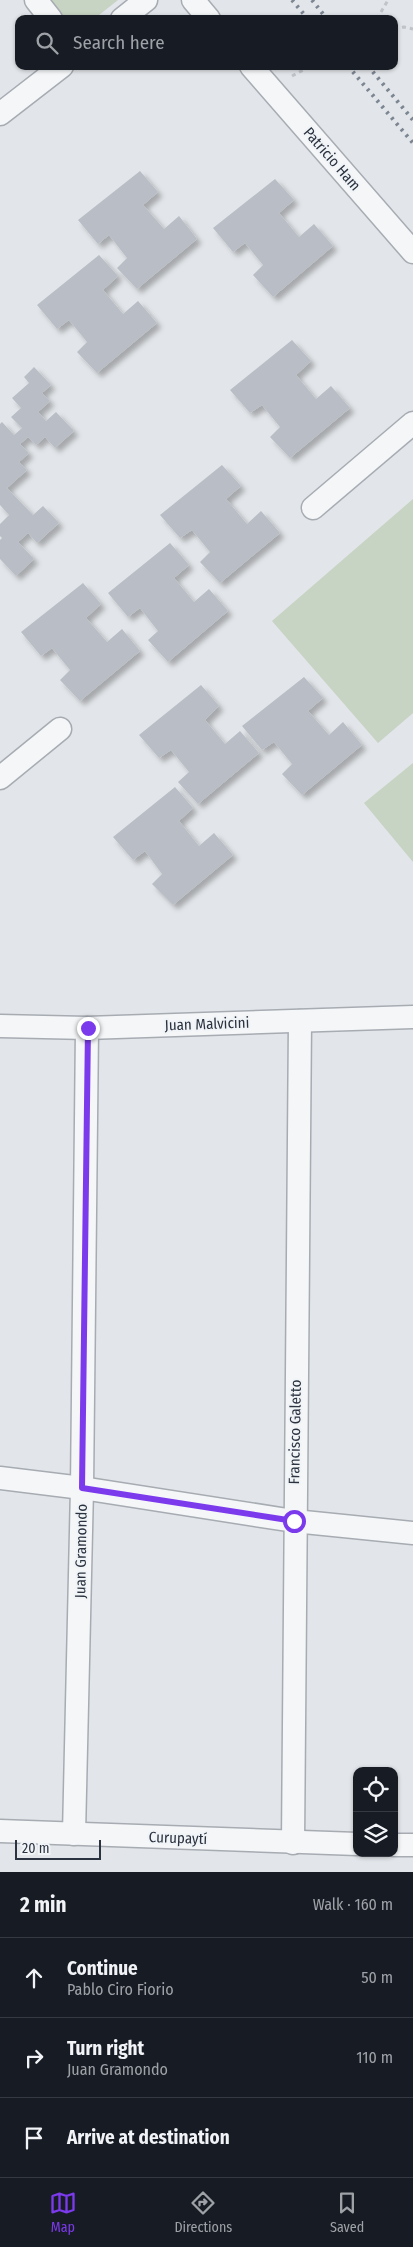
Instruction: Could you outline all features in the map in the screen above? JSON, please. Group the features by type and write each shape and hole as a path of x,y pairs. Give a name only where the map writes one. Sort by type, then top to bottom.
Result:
{"street":[{"path":"36,0 48,15"},
{"path":"127,15 146,0"},
{"path":"193,0 206,15"},
{"path":"0,114 57,70"},
{"name":"Patricio Ham","path":"254,70 413,252"},
{"path":"313,508 413,423"},
{"path":"0,778 60,729"},
{"name":"Juan Malvicini","path":"0,1026 88,1028 413,1017"},
{"name":"Francisco Galetto","path":"293,1843 294,1521 300,1021"},
{"name":"Juan Gramondo","path":"74,1834 82,1488 88,1028"},
{"path":"0,1478 82,1488 294,1521 413,1532"},
{"name":"Curupaytí","path":"0,1832 353,1844"},
{"path":"398,1845 413,1845"}],"path":[{"path":"379,15 388,0"},
{"path":"398,28 413,29"}],"green space":[{"path":"27,0 118,0 99,15 39,15"},
{"path":"413,499 413,713 378,743 272,621"},
{"path":"413,763 413,862 364,803"}],"building":[{"path":"140,171 158,192 143,205 164,229 179,216 197,239 137,289 117,268 127,258 109,235 98,244 78,220"},
{"path":"275,179 294,200 279,213 299,237 314,224 333,246 273,297 253,275 263,265 245,243 233,252 213,228"},
{"path":"99,255 118,276 103,290 123,314 138,301 157,323 97,373 77,352 87,342 69,320 57,329 37,305"},
{"path":"292,340 311,361 296,375 316,399 331,386 350,408 290,458 270,437 280,427 262,405 250,413 230,390"},
{"path":"34,367 51,385 42,393 50,401 38,412 46,421 56,412 74,431 55,448 45,437 36,445 28,437 20,444 29,453 19,462 27,470 7,488 33,515 43,506 59,523 37,543 28,533 18,542 34,559 16,576 0,559 0,540 2,538 0,536 0,524 9,515 0,505 0,424 2,422 14,435 22,428 11,417 21,408 12,398 29,383 24,377"},
{"path":"222,465 241,486 226,499 247,524 261,511 280,533 220,583 200,562 210,552 192,530 180,538 160,515"},
{"path":"170,543 189,565 174,578 194,602 209,589 228,611 168,662 148,640 158,631 140,608 128,617 108,593"},
{"path":"83,583 101,604 86,618 107,642 122,629 140,651 80,701 60,680 70,670 52,648 41,656 21,632"},
{"path":"304,677 323,698 308,711 329,735 343,722 362,745 302,795 282,774 292,764 274,742 262,750 242,726"},
{"path":"201,685 219,706 205,720 225,744 240,731 259,753 198,804 178,782 189,772 171,750 159,758 139,735"},
{"path":"175,787 193,808 179,821 199,846 214,833 233,855 173,905 152,884 162,874 145,851 133,860 113,837"}],"railway":[{"path":"292,0 305,15"},
{"path":"312,0 324,15"},
{"path":"351,70 413,143"},
{"path":"371,70 413,120"}],"route":[{"path":"88,1028 82,1488 294,1521"}]}
